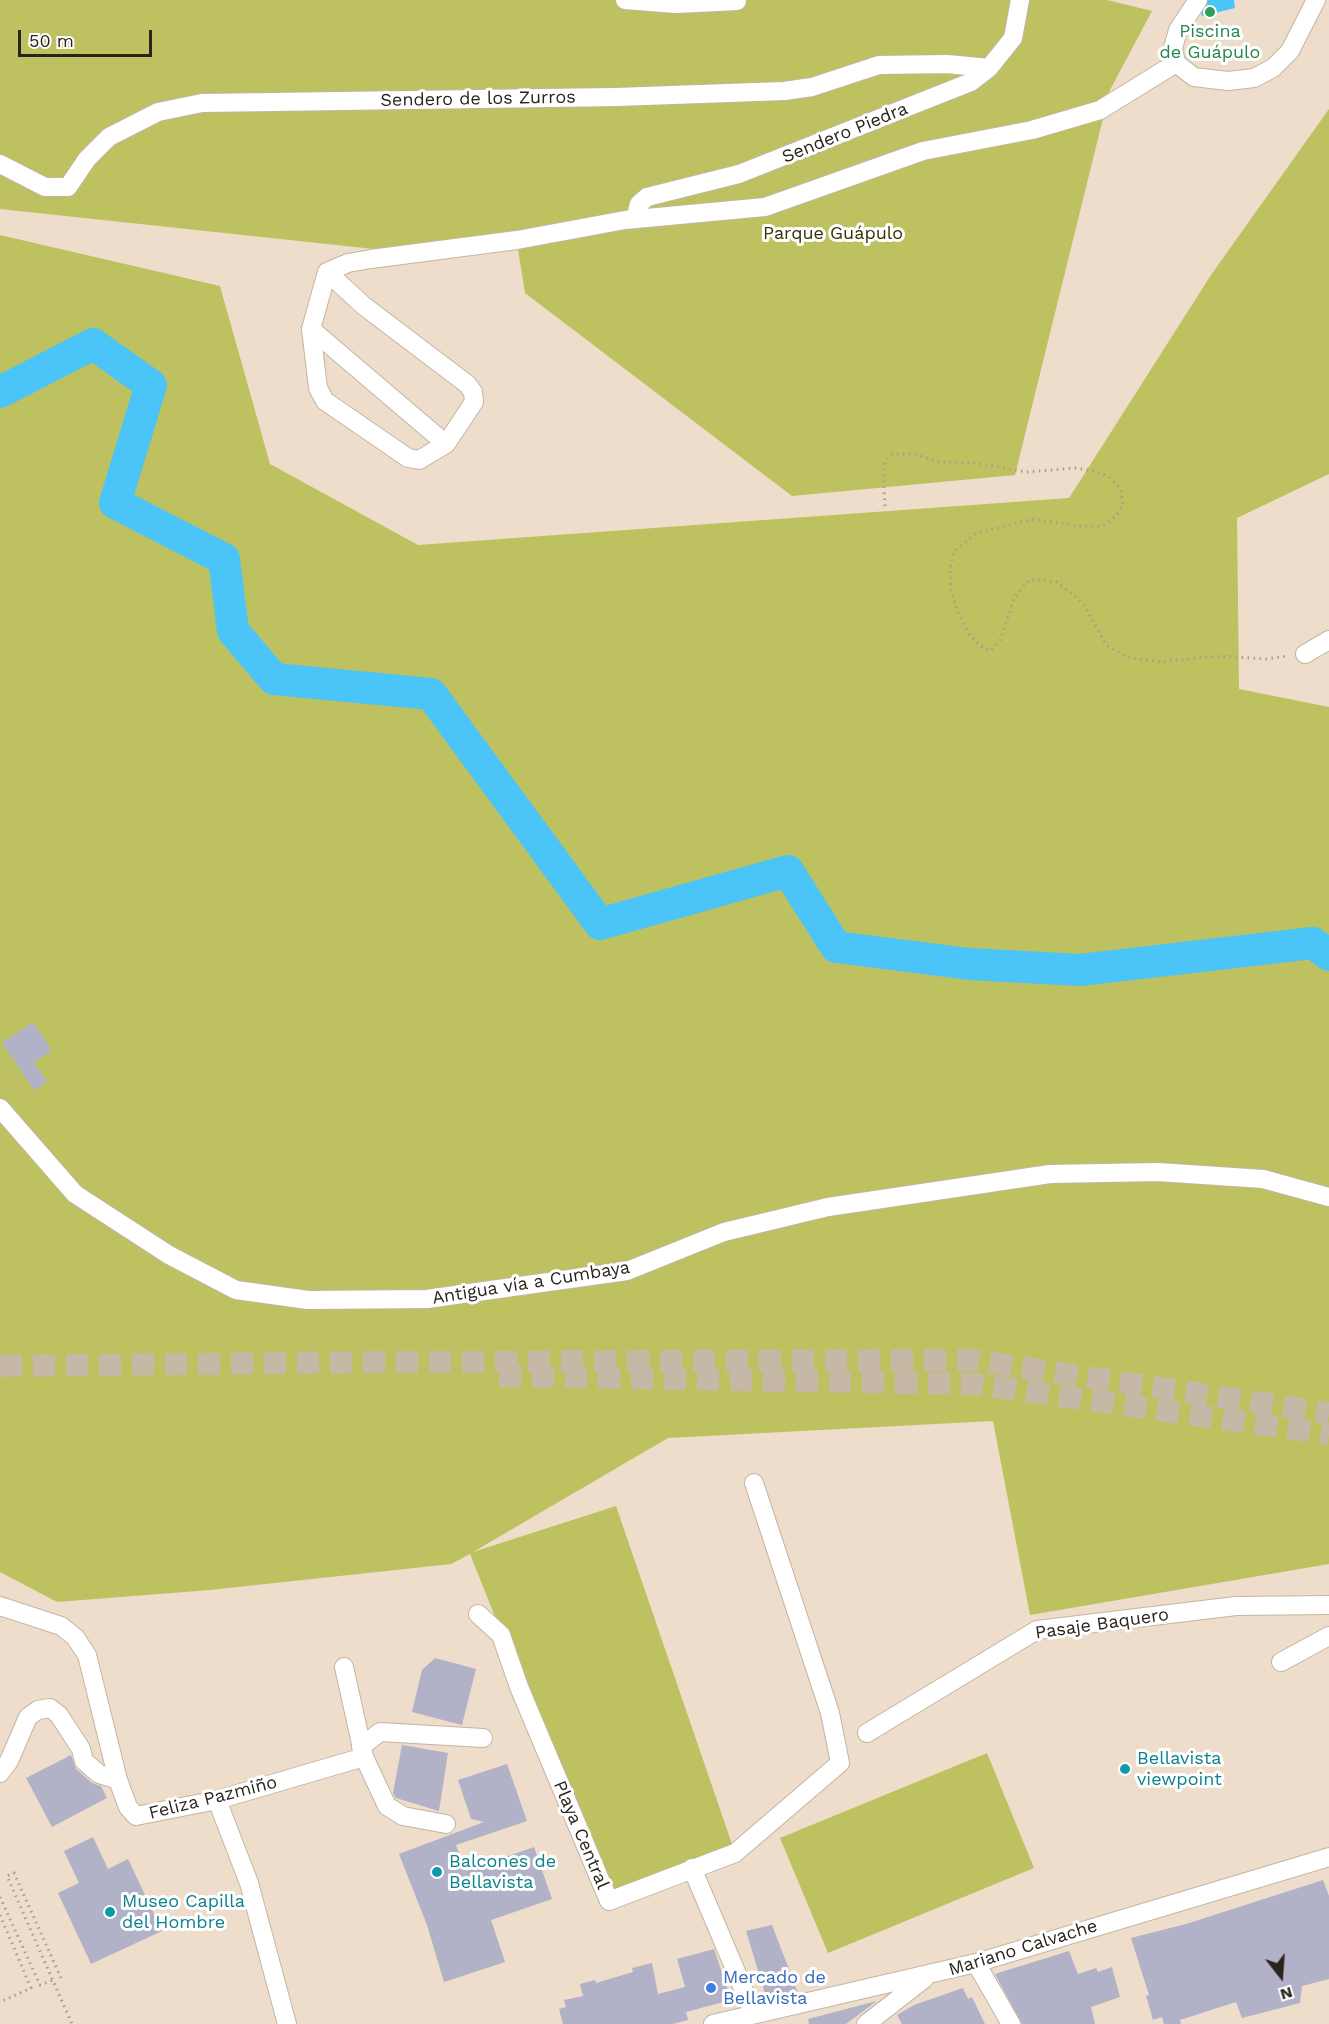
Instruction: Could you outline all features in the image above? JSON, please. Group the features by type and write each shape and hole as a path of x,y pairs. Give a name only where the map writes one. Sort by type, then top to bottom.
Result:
{"street":[{"path":"625,0 676,3 737,1"},
{"name":"Sendero Piedra","path":"635,219 639,204 647,197 707,183 768,164 971,82 989,68 1013,38 1020,0"},
{"path":"1198,0 1178,30 1173,48 1176,63 1194,77 1228,81 1254,78 1273,68 1290,51 1316,0"},
{"path":"327,272 348,263 371,259 517,240 635,219 765,207 923,152 1032,129 1100,110 1176,63"},
{"name":"Sendero de los Zurros","path":"0,164 45,187 68,187 87,159 109,137 158,112 202,103 617,97 784,91 812,87 879,65 947,64 989,68"},
{"path":"327,272 364,306 467,384 473,392 474,402 446,444 419,460 408,458 325,401 318,388 311,329 327,272"},
{"path":"311,329 446,444"},
{"path":"1305,654 1329,640"},
{"name":"Antigua vía a Cumbaya","path":"0,1108 75,1194 169,1255 236,1290 308,1300 427,1299 627,1271 724,1232 828,1207 1050,1174 1158,1172 1263,1179 1329,1197"},
{"path":"754,1482 827,1702 840,1765 735,1853 692,1868 754,2014"},
{"name":"Pasaje Baquero","path":"867,1733 1037,1630 1236,1606 1329,1605"},
{"name":"Feliza Pazmiño","path":"0,1606 61,1626 75,1637 87,1656 118,1780 128,1807 136,1816 217,1800 363,1752"},
{"name":"Playa Central","path":"478,1614 501,1635 519,1687 609,1901 692,1868"},
{"path":"1281,1662 1329,1636"},
{"path":"344,1667 363,1752 387,1806 403,1816 446,1824"},
{"path":"0,1773 9,1761 28,1717 38,1710 50,1708 59,1715 81,1749 84,1761 99,1774 118,1780"},
{"path":"363,1752 380,1732 483,1738"},
{"path":"217,1800 249,1883 287,2024"},
{"name":"Mariano Calvache","path":"713,2024 976,1964 1329,1857"},
{"path":"976,1964 1011,2024"},
{"path":"867,2024 927,1977"}],"path":[{"path":"885,506 883,471 885,461 892,454 914,454 940,462 976,463 1026,472 1076,468 1095,471 1108,476 1120,488 1123,504 1117,515 1103,526 1077,526 1032,519 975,534 954,552 950,568 951,589 957,610 969,634 979,645 990,651 1001,639 1014,598 1030,579 1057,582 1083,603 1106,645 1127,657 1159,662 1217,656 1266,659 1305,654"},
{"path":"61,1977 14,1873 7,1876 72,2024"},
{"path":"0,1897 40,1985 53,1980"},
{"path":"0,1915 31,1988 0,2002"}],"green space":[{"name":"Parque Guápulo","path":"0,0 1107,0 1152,11 1110,90 1015,475 792,496 525,293 517,243 374,249 0,209"},
{"path":"1329,109 1329,474 1237,518 1239,689 1329,707 1329,1564 1030,1615 993,1421 668,1438 473,1552 616,1506 735,1853 607,1898 470,1554 451,1564 210,1590 57,1602 0,1572 0,235 220,286 270,464 418,545 1069,498 1211,275"},
{"path":"987,1753 1034,1868 828,1953 780,1838"}],"water":[{"name":"Piscina de Guápulo","path":"1198,0 1234,0 1235,8 1202,16"}],"building":[{"path":"33,1022 52,1051 34,1062 47,1082 34,1090 2,1043"},
{"path":"435,1658 476,1669 462,1725 412,1712 422,1670"},
{"name":"Balcones de Bellavista","path":"402,1745 448,1753 439,1811 396,1798 393,1793"},
{"path":"71,1755 76,1769 92,1783 101,1786 107,1798 52,1827 26,1778"},
{"path":"507,1764 527,1821 456,1845 466,1871 534,1847 552,1899 491,1920 505,1962 444,1982 427,1925 399,1854 484,1822 471,1819 458,1780"},
{"name":"Museo Capilla del Hombre","path":"93,1837 108,1869 128,1859 162,1931 91,1964 58,1893 79,1883 64,1851"},
{"path":"1323,1880 1329,1896 1329,1979 1302,1986 1300,2003 1242,2018 1236,2002 1180,2020 1181,2024 1164,2024 1162,2017 1153,2020 1146,1996 1149,1995 1131,1938 1186,1924"},
{"path":"772,1925 798,1993 767,2000 746,1931"},
{"path":"714,1949 731,2000 686,2012 688,2020 672,2024 563,2024 559,2009 566,2007 564,2000 583,1996 580,1984 595,1980 596,1983 633,1972 632,1968 652,1963 658,1994 685,1987 677,1959"},
{"path":"1069,1951 1078,1974 1096,1968 1098,1972 1112,1967 1120,1997 1091,2007 1095,2024 1022,2024 995,1974"},
{"path":"963,1988 968,1999 972,1997 985,2024 902,2024 897,2015 914,2005"},
{"path":"877,2001 846,2024 809,2024 808,2019"}],"waterway":[{"path":"0,392 93,344 151,385 115,503 224,559 233,631 274,679 431,694 600,924 788,871 836,947 969,964 1080,970 1313,943 1329,955"}],"tunnel":[{"path":"0,1366 972,1360 1329,1413"},
{"path":"499,1376 976,1384 1329,1434"}],"place":[{"name":"Piscina de Guápulo","path":"1210,12"},
{"name":"Bellavista viewpoint","path":"1125,1769"},
{"name":"Balcones de Bellavista","path":"437,1872"},
{"name":"Museo Capilla del Hombre","path":"110,1912"},
{"name":"Mercado de Bellavista","path":"711,1988"}]}
